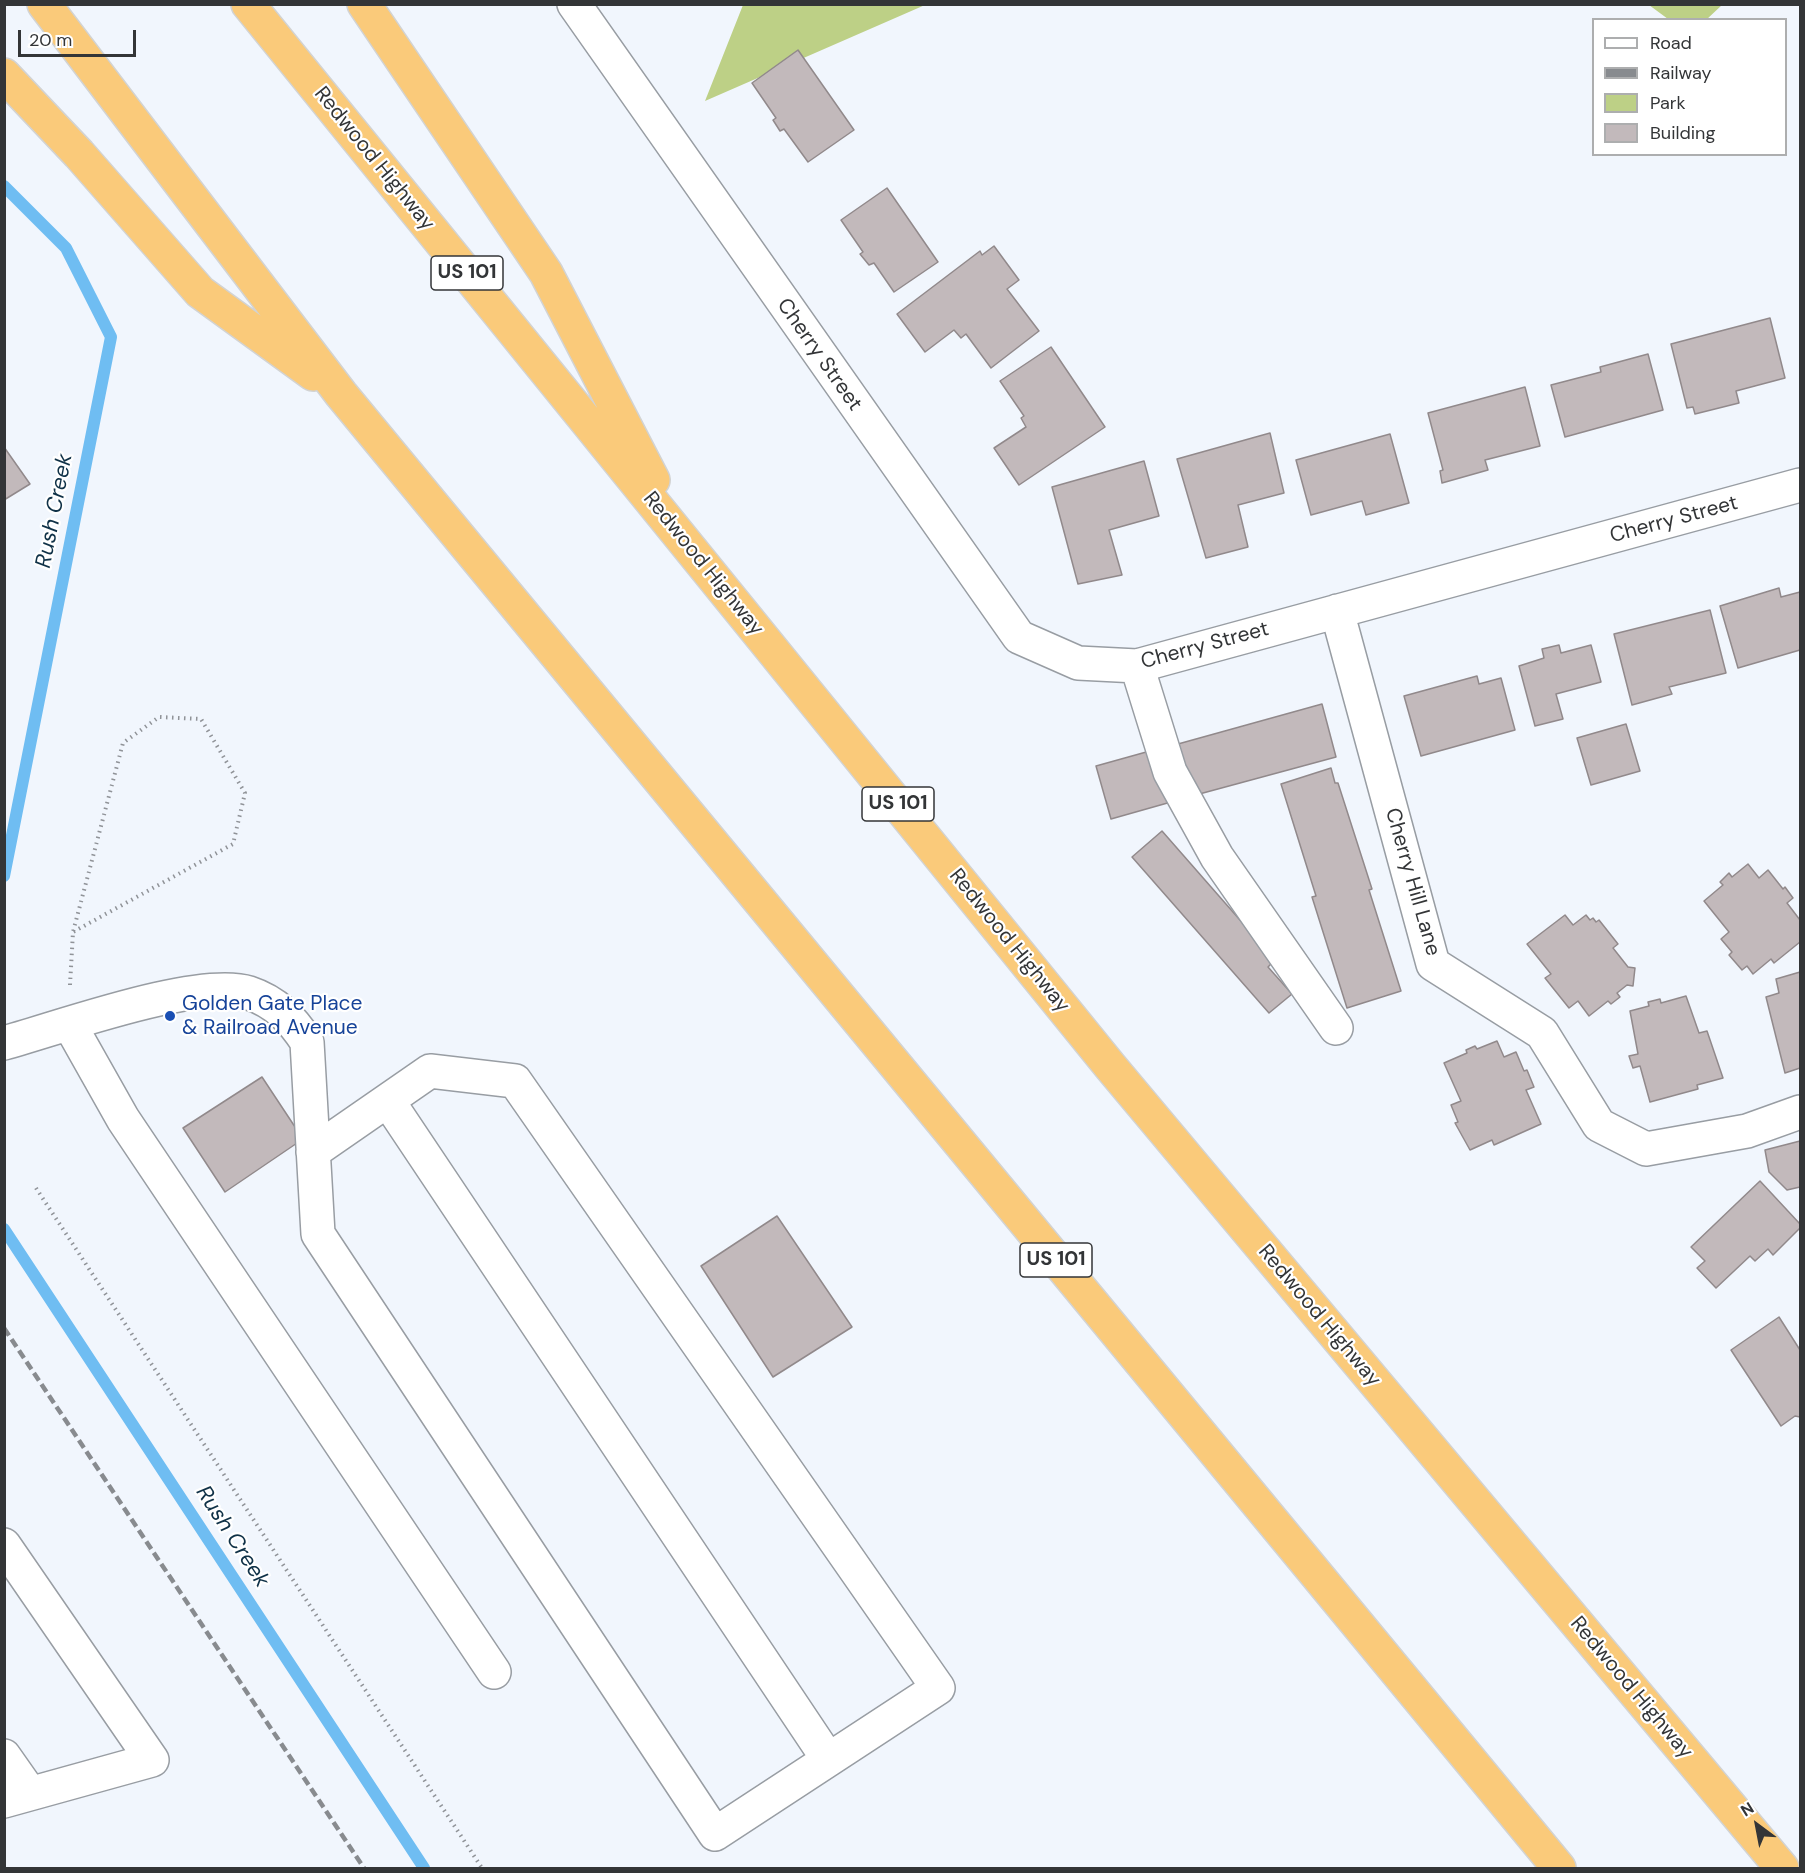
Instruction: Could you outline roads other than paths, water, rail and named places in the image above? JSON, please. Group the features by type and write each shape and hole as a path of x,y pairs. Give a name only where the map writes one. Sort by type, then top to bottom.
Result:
{"highway":[{"name":"US 101","path":"44,4 342,394 1559,1869"},
{"name":"Redwood Highway","path":"248,4 1110,1066 1782,1869"},
{"path":"364,4 546,273 686,542"},
{"path":"4,75 79,154 200,292 342,394"}],"street":[{"name":"Cherry Street","path":"574,4 650,116 1019,637 1078,663 1137,666 1800,485"},
{"name":"Cherry Hill Lane","path":"1337,611 1432,964 1542,1033 1599,1125 1646,1149 1747,1131 1800,1112"},
{"path":"1137,666 1170,772 1217,857 1336,1028"},
{"path":"4,1043 165,997 212,991 247,992 272,1003 295,1023 307,1042 313,1152 318,1234 715,1834 938,1688 515,1082 430,1071 313,1152"},
{"path":"70,1025 123,1119 494,1672"},
{"path":"388,1101 828,1759"},
{"path":"4,1545 15,1583 152,1760 17,1797 4,1756"}],"waterway":[{"name":"Rush Creek","path":"4,186 66,248 111,337 4,876"},
{"name":"Rush Creek","path":"4,1229 424,1868"}],"railway":[{"path":"4,1328 364,1868"}],"place":[{"name":"Golden Gate Place & Railroad Avenue","path":"170,1016"}]}
